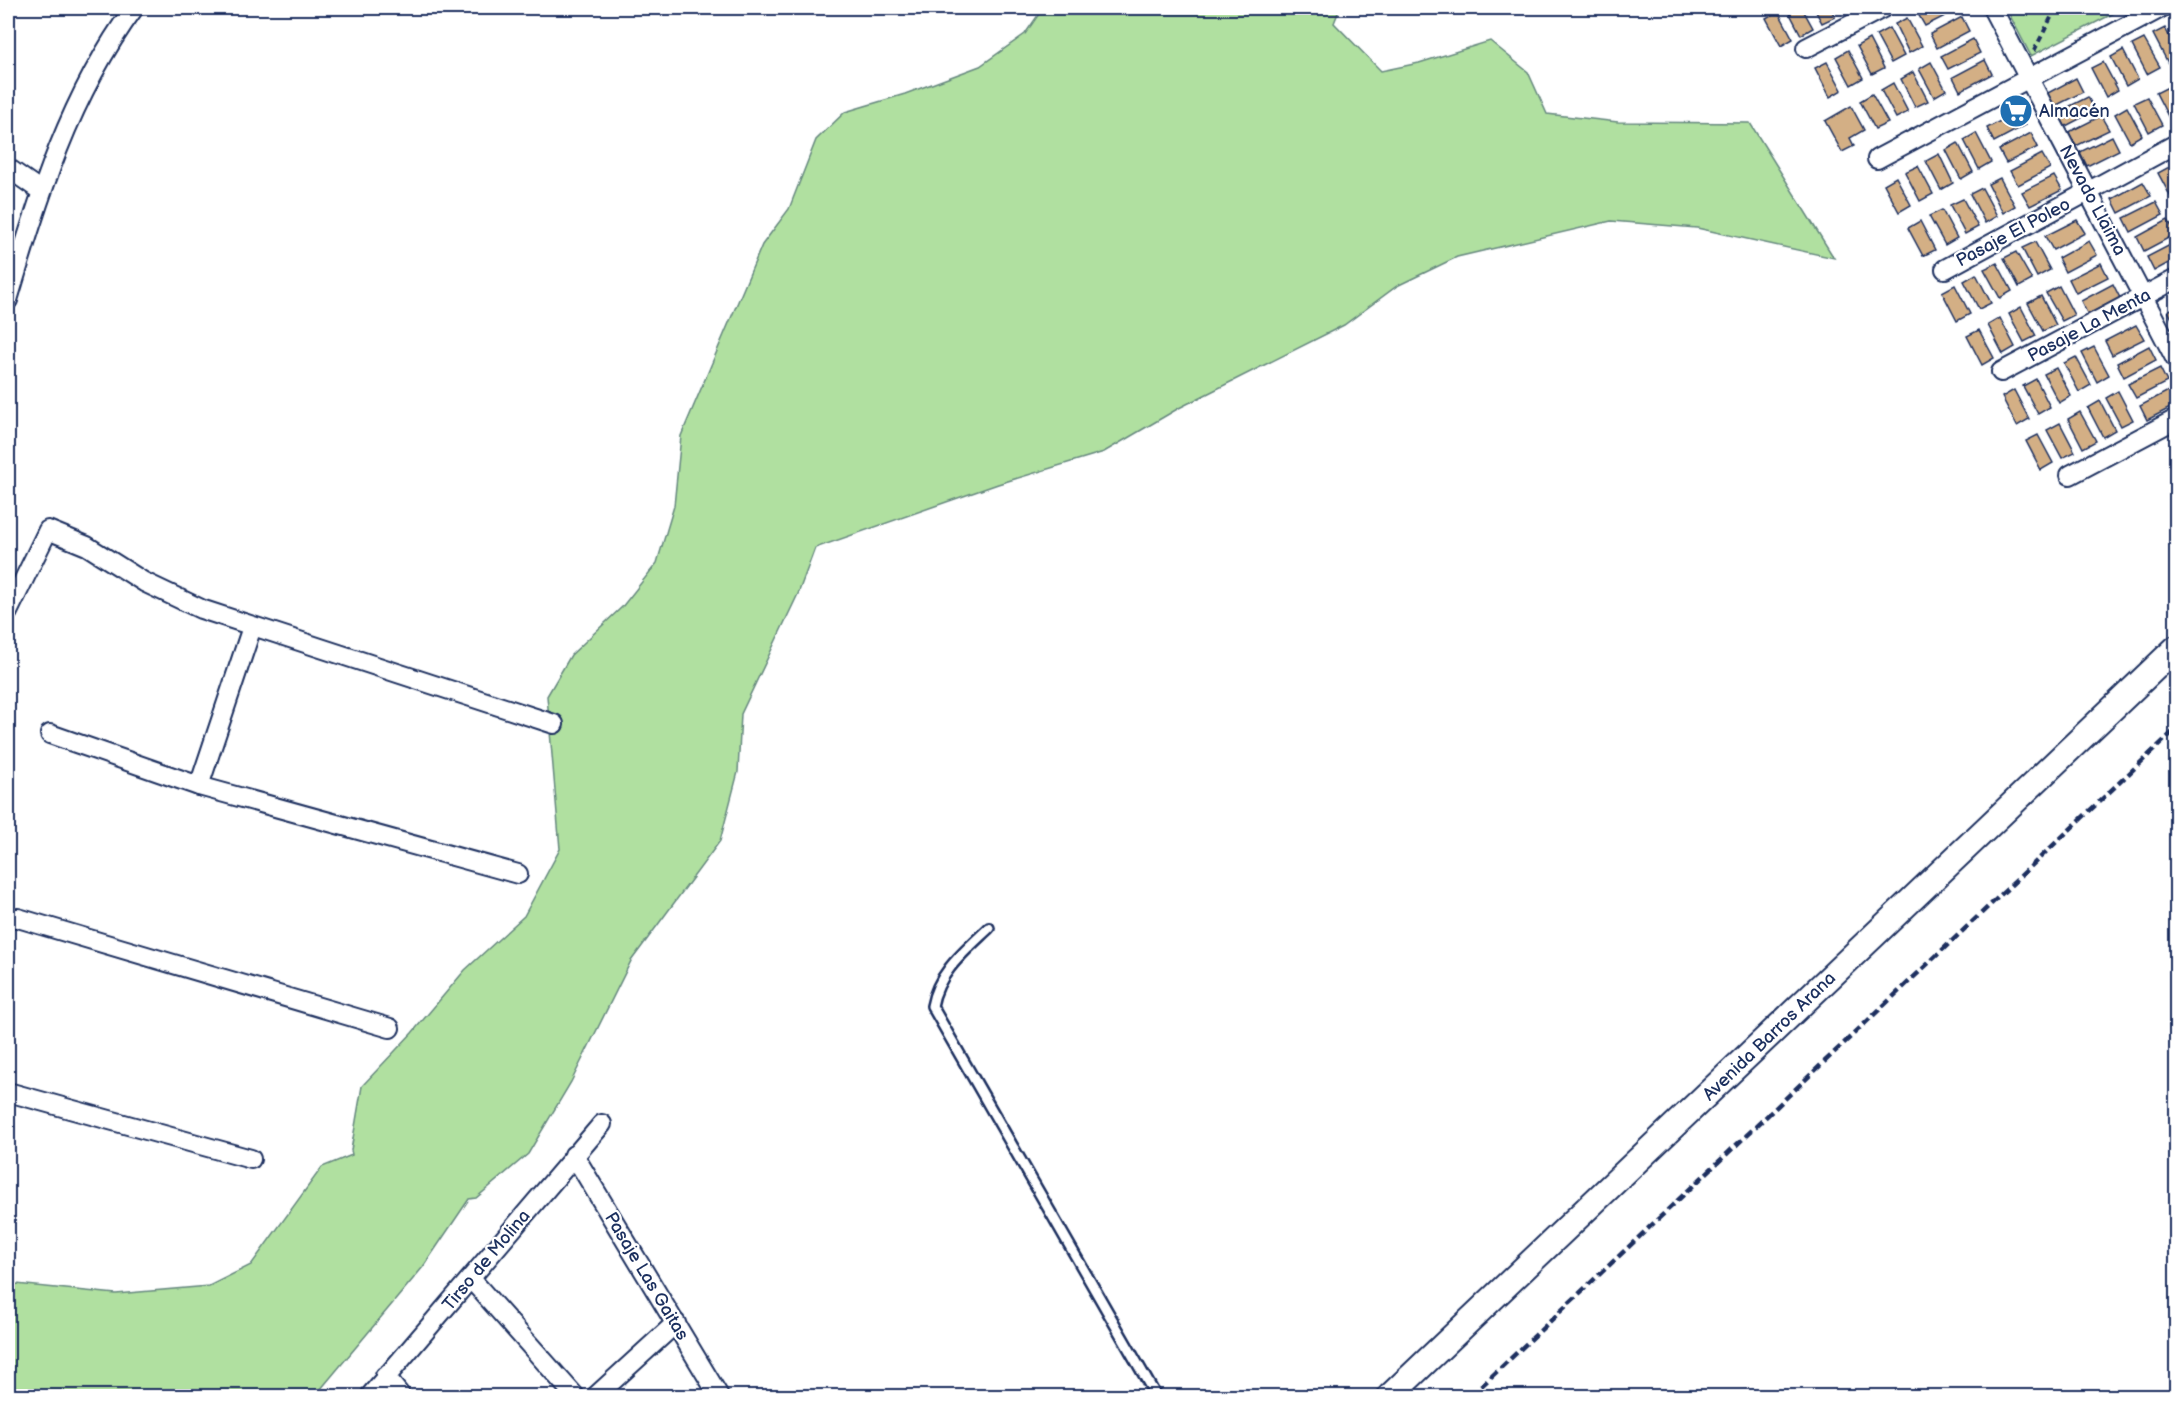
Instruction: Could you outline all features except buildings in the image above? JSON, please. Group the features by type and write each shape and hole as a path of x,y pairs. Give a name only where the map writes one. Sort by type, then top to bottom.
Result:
{"main road":[{"name":"Avenida Barros Arana","path":"1390,1396 2176,646"}],"street":[{"path":"8,300 41,191 68,122 105,51 134,8"},
{"path":"1806,48 1883,8"},
{"name":"Nevado Llaima","path":"1992,8 2176,360"},
{"path":"1877,159 2161,8"},
{"name":"Pasaje El Poleo","path":"1945,269 2176,144"},
{"path":"8,168 41,191"},
{"name":"Pasaje La Menta","path":"2001,372 2176,279"},
{"path":"2070,475 2176,418"},
{"path":"8,612 48,530 87,546 172,596 201,609 554,724"},
{"path":"199,786 252,627"},
{"path":"50,734 199,786 518,874"},
{"path":"8,918 18,918 390,1028"},
{"path":"8,1092 251,1159"},
{"name":"Tirso de Molina","path":"370,1396 602,1124"},
{"name":"Pasaje Las Gaitas","path":"574,1155 719,1396"},
{"path":"471,1279 575,1396"},
{"path":"596,1396 676,1323"},
{"path":"385,1376 401,1396"}],"lane":[{"path":"989,928 944,972 933,997 932,1006 1156,1396"}],"path":[{"path":"2029,78 2031,56 2056,8"}],"green space":[{"path":"1043,8 1340,8 1334,23 1381,71 1419,63 1490,41 1528,72 1547,114 1618,122 1750,123 1834,258 1697,228 1611,221 1457,257 1397,286 1344,325 1179,408 1104,452 998,484 815,548 798,594 741,714 738,772 720,841 631,961 571,1082 528,1154 476,1198 469,1199 423,1267 315,1396 8,1396 8,1280 16,1284 116,1294 209,1286 251,1265 322,1167 352,1155 362,1086 412,1033 465,970 524,916 560,849 547,696 571,655 622,607 657,563 674,506 681,436 762,245 789,209 816,140 845,112 905,94 980,66 1025,34"},
{"path":"2006,8 2124,8 2031,56"}],"railway":[{"path":"1471,1396 2176,729"}],"place":[{"name":"Almacén","path":"2016,111"}]}
